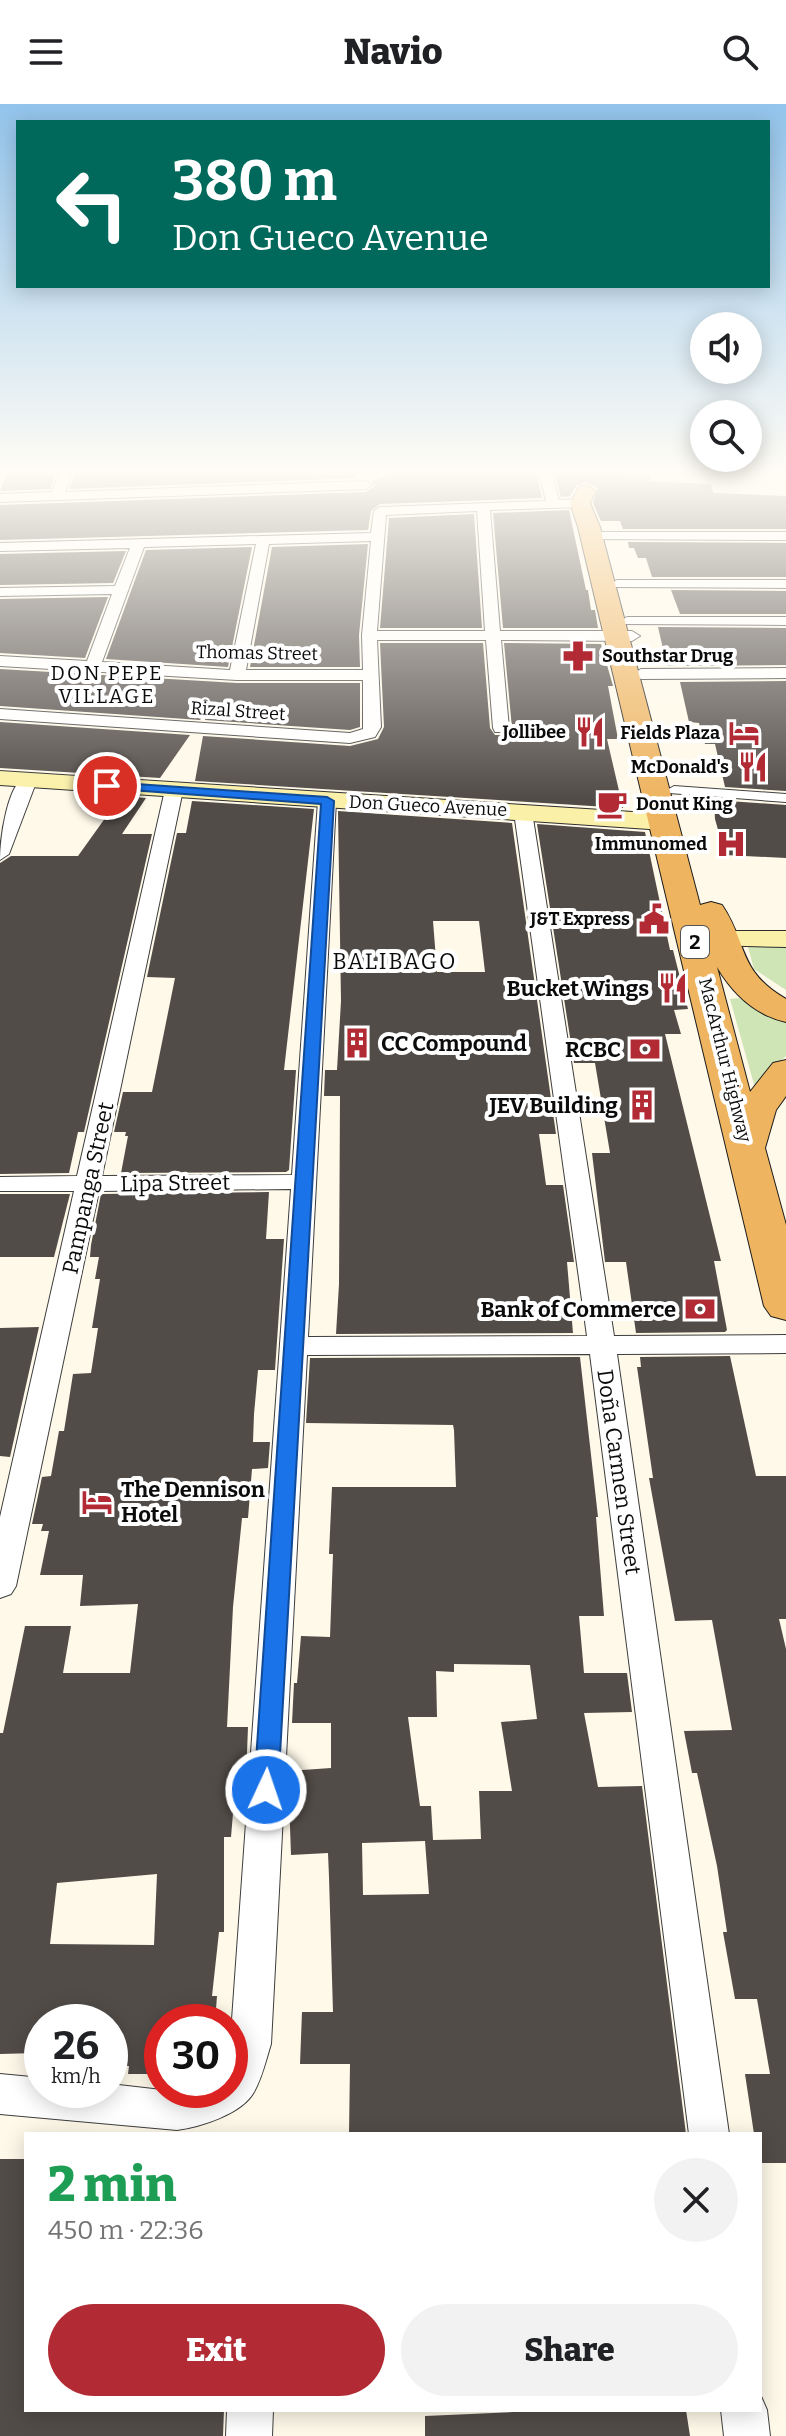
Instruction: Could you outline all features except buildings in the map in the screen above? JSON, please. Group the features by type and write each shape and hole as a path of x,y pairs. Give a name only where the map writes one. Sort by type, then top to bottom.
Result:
{"highway":[{"name":"MacArthur Highway","path":"611,581 669,806 719,939 733,970 751,991 771,1006 786,1012"},
{"name":"MacArthur Highway","path":"616,581 625,631 641,674 786,1306"},
{"path":"786,1071 757,1109 750,1158 786,1211"}],"main road":[{"name":"Don Gueco Avenue","path":"0,778 523,812 669,806"},
{"path":"719,939 786,939"}],"street":[{"path":"93,666 125,581"},
{"path":"237,675 255,581"},
{"path":"370,675 369,635 374,581"},
{"path":"486,581 494,636 501,728"},
{"path":"617,584 786,584"},
{"path":"0,592 122,590"},
{"path":"369,635 494,636 786,621"},
{"name":"Thomas Street","path":"0,661 237,675 370,675"},
{"path":"641,674 786,673"},
{"name":"Rizal Street","path":"0,714 350,738 364,736 373,727 370,675"},
{"path":"0,854 28,780"},
{"name":"Pampanga Street","path":"0,1586 174,790"},
{"path":"669,806 786,798"},
{"path":"248,2051 251,2044 327,801"},
{"name":"Doña Carmen Street","path":"523,812 602,1343 709,2132"},
{"name":"Lipa Street","path":"0,1184 302,1182"},
{"path":"292,1346 786,1344"},
{"path":"0,2094 144,2107"},
{"path":"155,2108 192,2108"},
{"path":"249,2436 250,2412"},
{"path":"744,2412 747,2436"}],"green space":[{"path":"748,947 786,947 786,990 754,969"},
{"path":"739,998 786,1020 786,1056 761,1077 755,1088 730,999"}],"place":[{"name":"Southstar Drug","path":"578,656"},
{"name":"Jollibee","path":"590,732"},
{"name":"Fields Plaza","path":"744,733"},
{"name":"McDonald's","path":"753,767"},
{"name":"Donut King","path":"612,804"},
{"name":"Immunomed","path":"731,844"},
{"name":"J&T Express","path":"654,919"},
{"name":"Bucket Wings","path":"673,988"},
{"name":"CC Compound","path":"357,1043"},
{"name":"RCBC","path":"645,1049"},
{"name":"JEV Building","path":"642,1105"},
{"name":"Bank of Commerce","path":"700,1309"},
{"name":"The Dennison Hotel","path":"97,1502"}],"district":[{"name":"DON PEPE VILLAGE","path":"107,684"},
{"name":"BALIBAGO","path":"395,961"}],"route":[{"path":"107,786 327,801 266,1790"}]}
